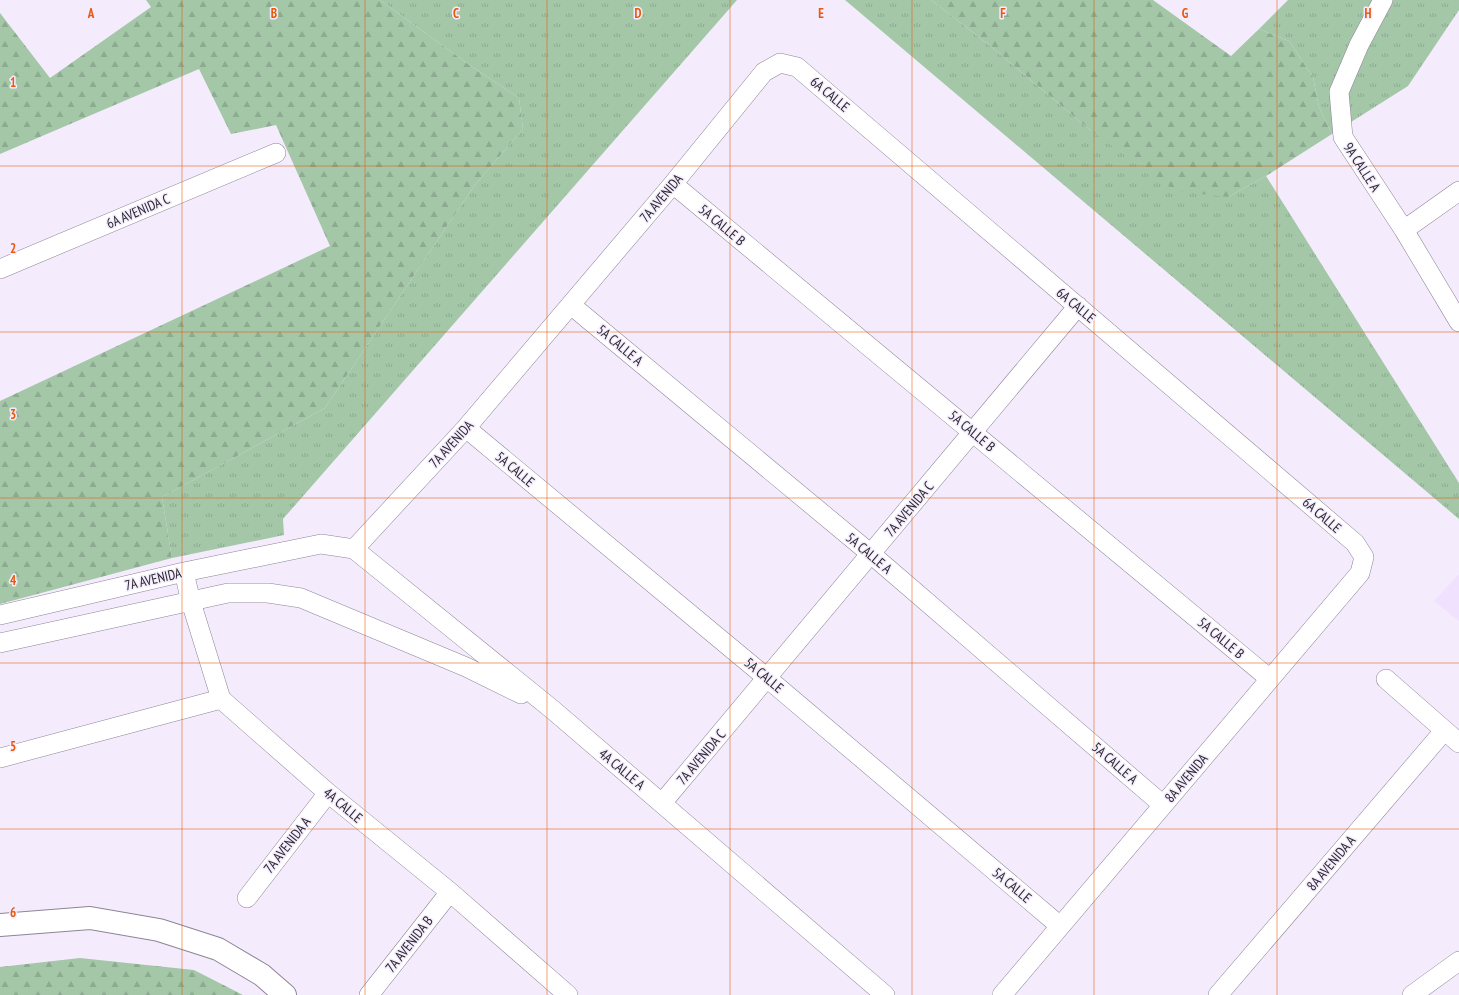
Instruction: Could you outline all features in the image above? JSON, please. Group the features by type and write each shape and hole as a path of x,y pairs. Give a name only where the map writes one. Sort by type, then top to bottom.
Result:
{"street":[{"name":"9A CALLE A","path":"1383,0 1359,45 1339,92 1343,137 1404,230 1459,322"},
{"name":"7A AVENIDA","path":"2,615 184,572 321,544 354,549 466,428 673,184 764,72 780,63"},
{"name":"6A CALLE","path":"780,63 798,67 1355,543 1364,557"},
{"name":"6A AVENIDA C","path":"0,269 276,153"},
{"name":"5A CALLE B","path":"673,184 1270,679"},
{"path":"1404,230 1459,191"},
{"name":"5A CALLE A","path":"571,304 871,554 1163,805"},
{"name":"7A AVENIDA C","path":"662,803 1078,306"},
{"name":"5A CALLE","path":"466,428 767,678 1060,926"},
{"name":"4A CALLE A","path":"354,549 553,710 885,995"},
{"name":"8A AVENIDA","path":"1002,995 1360,573 1364,557"},
{"path":"0,758 221,699 191,602 184,572"},
{"path":"2,615 6,642 228,593 268,593 301,598 466,667 553,710"},
{"path":"1386,679 1459,743"},
{"name":"4A CALLE","path":"221,699 328,793 450,892 565,994"},
{"name":"8A AVENIDA A","path":"1218,995 1444,730"},
{"name":"7A AVENIDA A","path":"247,898 328,793"},
{"name":"7A AVENIDA B","path":"369,995 450,892"},
{"path":"0,925 90,918 159,930 218,949 262,975 285,995"},
{"path":"1412,995 1459,962"}],"shaded area":[{"path":"1459,574 1459,621 1434,601"}],"green space":[{"path":"146,0 380,0 468,64 519,98 523,129 474,186 325,408 162,497 172,558 0,604 0,401 330,246 276,125 231,134 199,69 0,154 0,13 50,78 151,7"},
{"path":"380,0 737,0 283,519 284,535 172,558 162,497 325,408 474,186 523,129 519,98 468,64"},
{"path":"845,0 931,0 988,44 1090,130 1228,197 1266,176 1459,483 1459,519"},
{"path":"931,0 1153,0 1231,56 1259,29 1289,41 1313,77 1319,107 1332,134 1266,176 1228,197 1175,191 1090,130 988,44"},
{"path":"1288,0 1459,0 1459,10 1408,86 1332,134 1319,107 1313,77 1289,41 1259,29"},
{"path":"80,958 194,970 243,995 0,995 0,967"}]}
